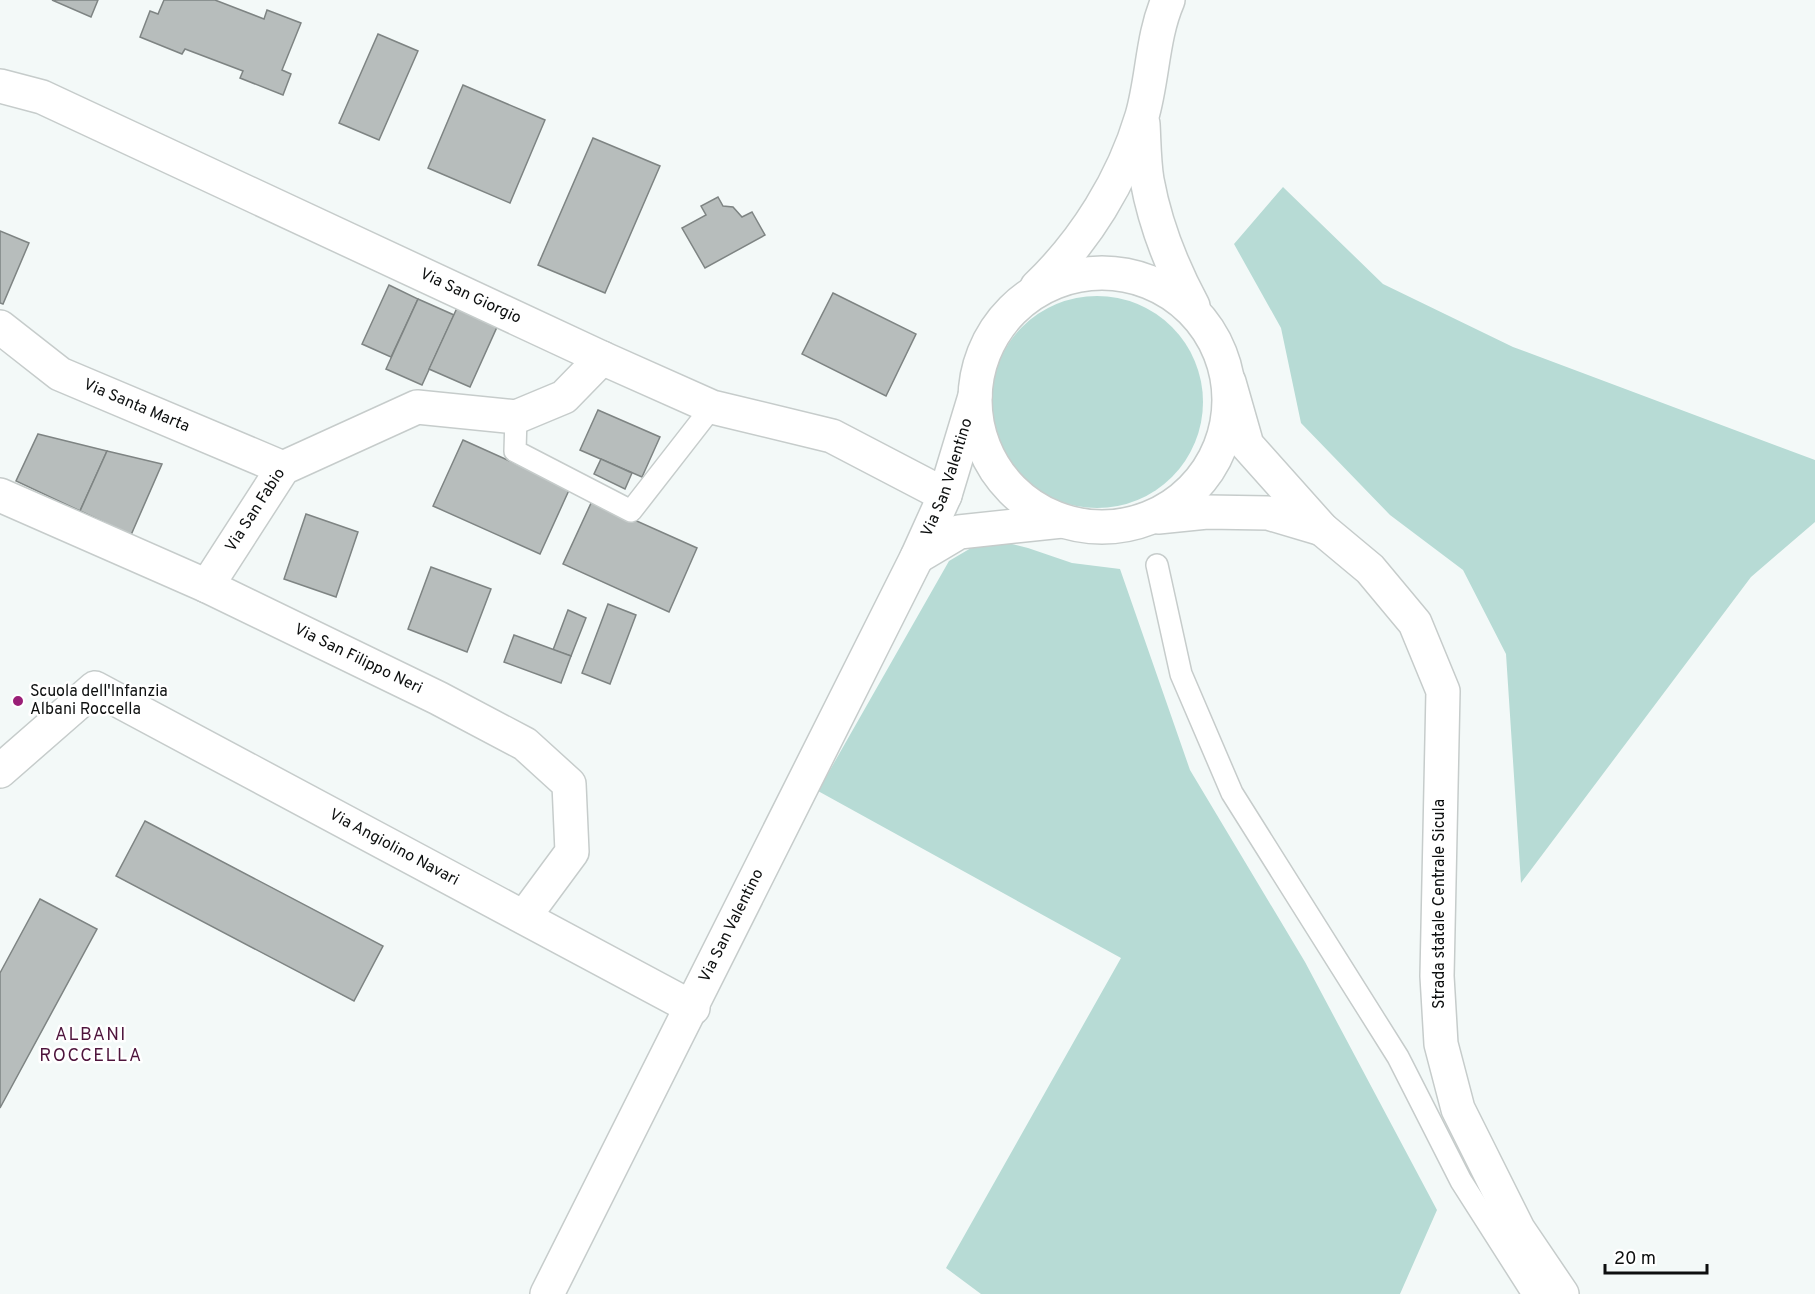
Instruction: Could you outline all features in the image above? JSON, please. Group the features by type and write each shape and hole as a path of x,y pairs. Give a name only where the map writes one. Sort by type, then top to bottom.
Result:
{"street":[{"path":"1168,0 1160,19 1142,116 1120,172 1087,230 1062,263 1000,324 982,358 975,396 979,436 997,473 1026,502 1062,521 1123,526 1153,517 1188,495 1214,462 1228,424 1229,382"},
{"name":"Via San Giorgio","path":"0,86 42,97 712,407 832,436 945,495"},
{"path":"1142,116 1147,179 1158,223 1173,269 1196,313"},
{"path":"1026,297 1059,280 1096,272 1133,276 1167,290 1196,313"},
{"name":"Strada statale Centrale Sicula","path":"1196,313 1218,345 1248,445 1322,529 1370,569 1416,623 1443,691 1437,976 1442,1044 1458,1109 1518,1229 1562,1294"},
{"name":"Via Santa Marta","path":"0,327 60,374 283,468"},
{"path":"516,417 564,398 602,358"},
{"name":"Via San Valentino","path":"547,1294 693,1008 917,557 945,495 975,396"},
{"name":"Via San Fabio","path":"207,586 283,468 417,407 516,417"},
{"name":"Via San Filippo Neri","path":"0,495 207,586 525,744 569,784 572,852 524,917"},
{"name":"Strada statale Centrale Sicula","path":"1153,517 1207,512 1268,513 1322,529"},
{"name":"Via San Valentino","path":"917,557 958,532 1062,521"},
{"name":"Via Angiolino Navari","path":"0,771 95,688 693,1008"}],"lane":[{"path":"516,417 515,451 631,511 712,407"},
{"path":"1157,565 1181,674 1232,793 1398,1057 1461,1181 1533,1294"}],"green space":[{"path":"1283,187 1383,284 1513,347 1815,460 1815,522 1751,577 1521,883 1506,654 1463,570 1390,515 1301,423 1281,328 1234,244"},
{"path":"1097,296 1118,298 1137,304 1156,314 1172,327 1185,343 1195,362 1201,381 1203,402 1201,423 1195,442 1185,461 1172,477 1156,490 1137,500 1118,506 1097,508 1076,506 1057,500 1038,490 1022,477 1009,461 999,442 993,423 991,402 993,381 999,362 1009,343 1022,327 1038,314 1057,304 1076,298"},
{"path":"988,538 1028,548 1072,563 1120,569 1190,770 1305,962 1437,1210 1400,1294 981,1294 946,1268 1121,958 818,791 949,561"}],"building":[{"path":"52,0 98,0 91,17"},
{"path":"164,0 215,0 264,19 267,10 301,23 282,70 291,74 283,95 240,78 243,71 185,49 182,54 140,37 150,11 158,14"},
{"path":"378,34 418,51 379,140 339,123"},
{"path":"463,85 545,120 510,203 428,168"},
{"path":"593,138 660,166 605,293 538,265"},
{"path":"718,197 723,206 733,207 742,217 752,212 765,235 705,268 682,228 706,215 701,206"},
{"path":"0,231 29,243 3,304 0,303"},
{"path":"389,285 418,299 391,357 362,344"},
{"path":"833,293 916,334 886,396 802,354"},
{"path":"418,299 454,315 422,385 386,369"},
{"path":"457,308 497,327 470,387 429,369"},
{"path":"598,410 660,437 642,477 580,450"},
{"path":"38,434 107,451 80,511 16,481"},
{"path":"463,440 570,488 540,554 433,506"},
{"path":"107,451 162,464 131,535 80,511"},
{"path":"601,459 632,473 625,489 594,474"},
{"path":"592,501 697,548 669,612 563,564"},
{"path":"306,514 358,532 336,597 284,579"},
{"path":"431,567 491,589 467,652 408,629"},
{"path":"608,604 636,615 610,684 582,673"},
{"path":"568,610 586,618 571,656 553,650"},
{"path":"514,635 571,656 561,683 504,662"},
{"path":"145,821 383,946 354,1001 116,876"},
{"path":"40,899 97,929 0,1108 0,973"}],"place":[{"name":"Scuola dell'Infanzia Albani Roccella","path":"18,701"}],"district":[{"name":"ALBANI ROCCELLA","path":"91,1045"}]}
